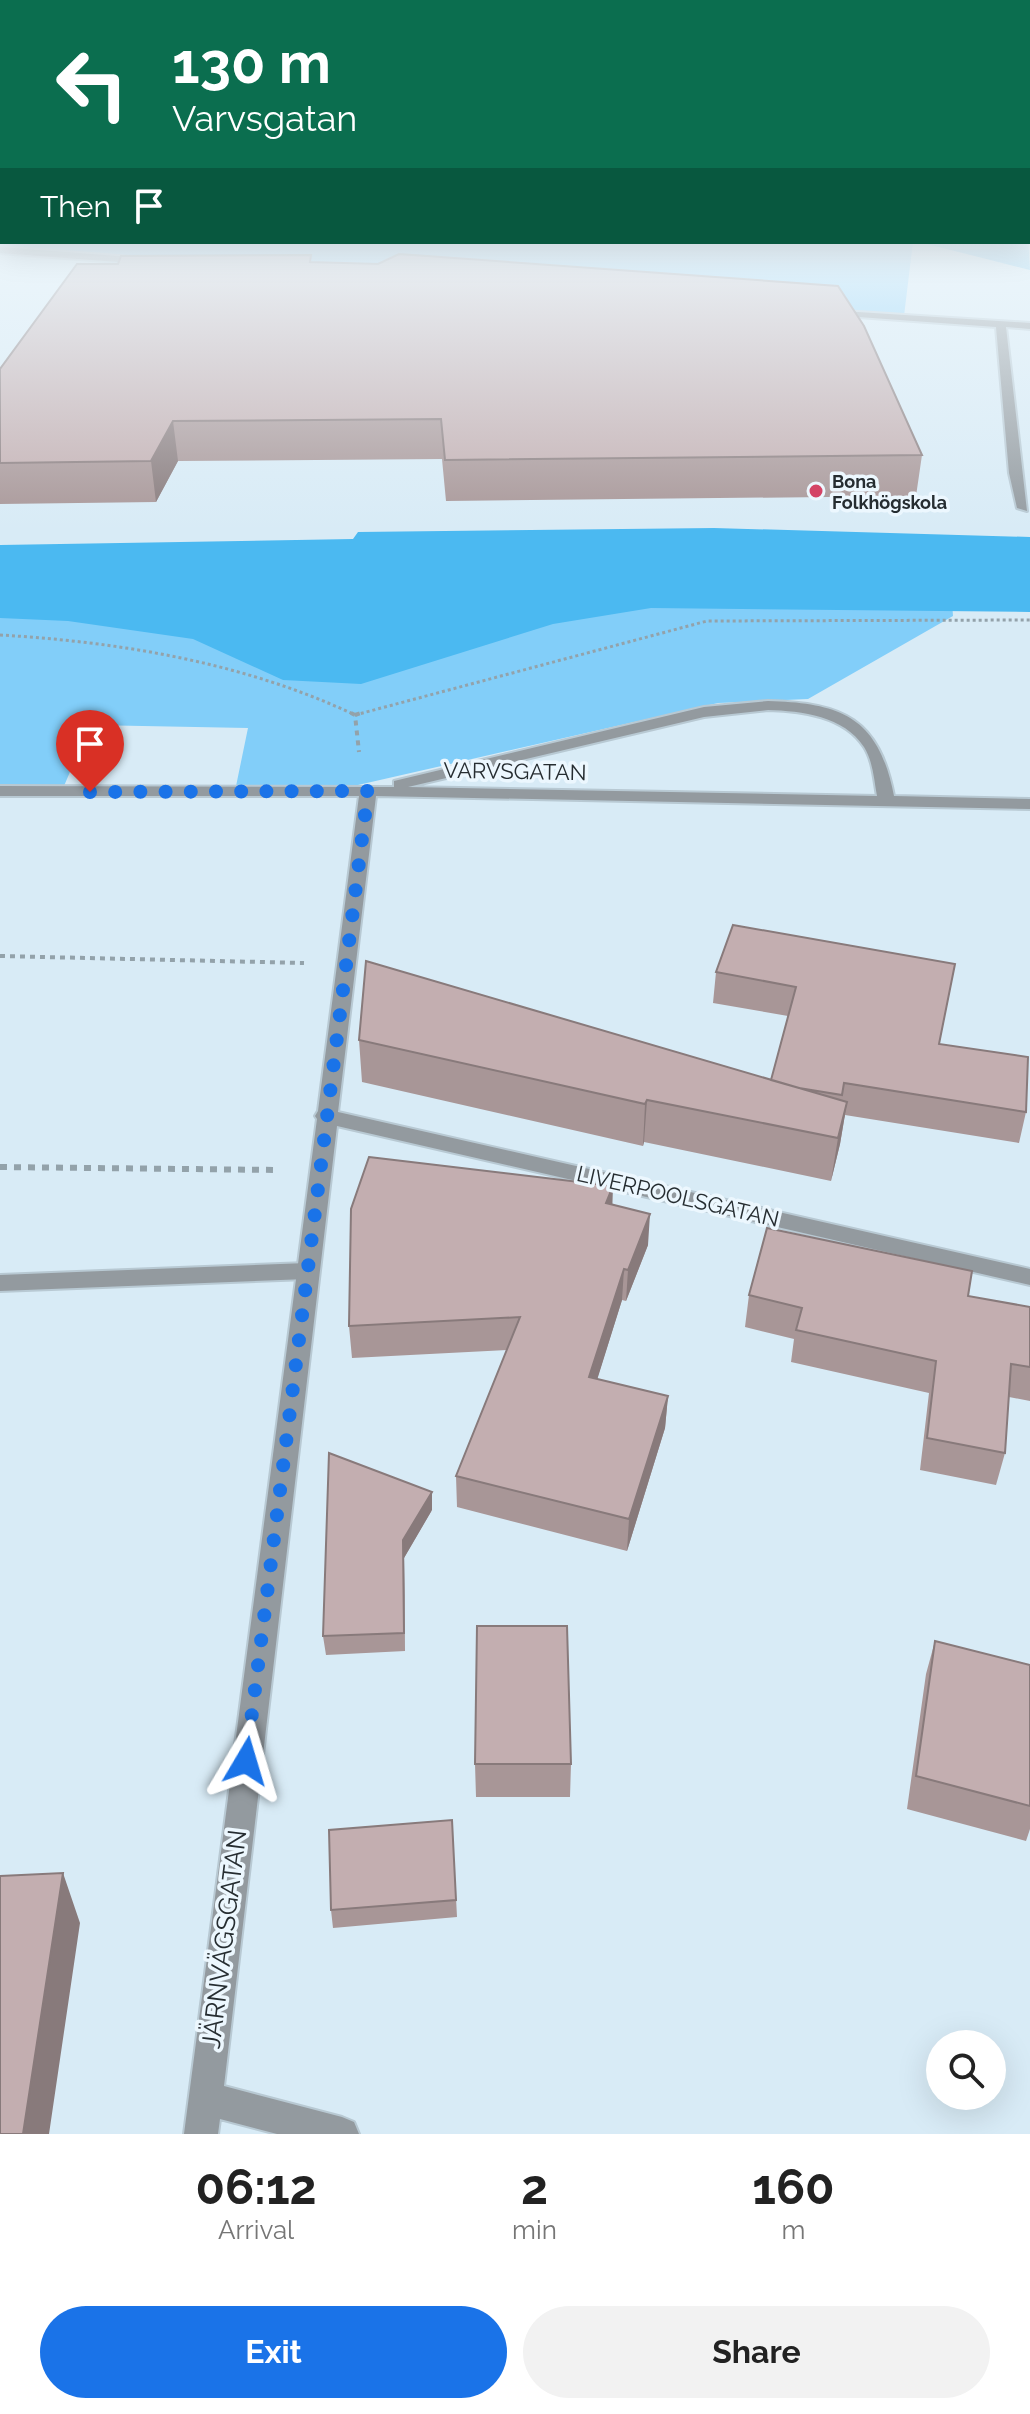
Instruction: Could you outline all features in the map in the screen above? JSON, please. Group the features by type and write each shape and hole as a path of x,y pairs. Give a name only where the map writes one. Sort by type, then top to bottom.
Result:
{"street":[{"path":"1002,333 1015,473 1023,508"},
{"path":"368,791 747,704 815,711 846,724 868,742 879,765 886,800"},
{"name":"VARVSGATAN","path":"0,791 368,791 1030,804"},
{"name":"JÄRNVÄGSGATAN","path":"201,2134 325,1116 368,791"},
{"name":"LIVERPOOLSGATAN","path":"325,1116 1030,1277"},
{"path":"0,1283 307,1271"},
{"path":"204,2098 342,2134"}],"path":[{"path":"0,635 102,642 177,656 316,697 355,715 707,621 1030,620"},
{"path":"355,715 359,759 368,791"},
{"path":"0,956 345,965"},
{"path":"0,1167 319,1170"}],"shaded area":[{"path":"714,528 1030,537 1030,612 651,608 553,624 361,684 283,680 193,639 68,621 0,618 0,545 353,539 358,532"},
{"path":"949,561 953,616 808,699 718,703 336,790 235,791 248,728 90,725 61,793 0,793 0,572"}],"building":[{"path":"27,333 867,333 922,455 445,460 441,419 173,421 151,461 0,463 0,369"},
{"path":"733,925 955,964 939,1044 1028,1057 1026,1112 844,1083 842,1095 771,1080 796,987 716,972"},
{"path":"366,961 847,1102 838,1138 647,1100 645,1104 359,1040"},
{"path":"369,1157 613,1186 606,1203 650,1214 628,1270 624,1269 589,1377 668,1396 629,1519 456,1476 520,1317 349,1326 351,1209"},
{"path":"767,1228 972,1271 968,1296 1030,1307 1030,1367 1011,1364 1005,1453 927,1438 936,1361 796,1330 802,1308 749,1295"},
{"path":"329,1453 432,1492 403,1540 404,1633 323,1636"},
{"path":"477,1626 567,1626 571,1764 475,1764"},
{"path":"935,1641 1030,1665 1030,1806 916,1776"},
{"path":"452,1820 456,1900 331,1910 329,1830"},
{"path":"63,1873 23,2134 0,2134 0,1876"}],"place":[{"name":"Bona Folkhögskola","path":"816,491"}],"route":[{"path":"90,792 368,791 246,1761"}]}
